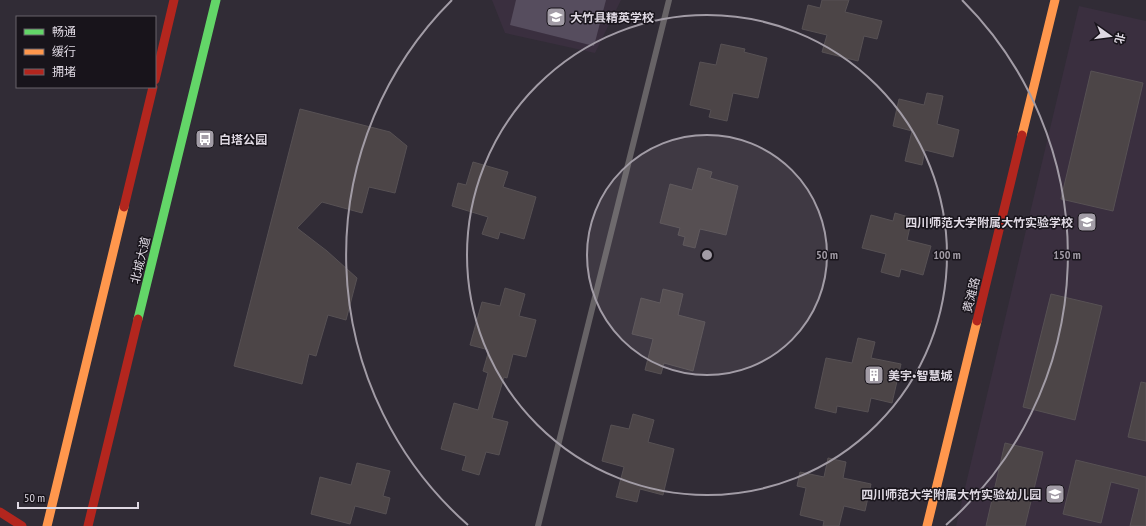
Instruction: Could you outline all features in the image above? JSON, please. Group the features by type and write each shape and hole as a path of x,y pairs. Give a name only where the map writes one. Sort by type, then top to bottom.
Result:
{"main road":[{"path":"156,76 174,0"},
{"name":"北城大道","path":"88,526 216,0"},
{"name":"黄滩路","path":"927,526 1055,0"},
{"path":"47,526 153,88"},
{"path":"0,512 22,526"}],"lane":[{"path":"538,526 669,0"}],"shaded area":[{"name":"大竹县精英学校","path":"492,0 621,0 595,53 505,33"},
{"name":"大竹县精英学校","path":"516,0 606,0 594,46 510,25"},
{"name":"四川师范大学附属大竹实验学校","path":"1079,6 1146,21 1146,526 956,526"}],"building":[{"path":"822,0 849,0 845,12 882,21 877,39 864,36 858,61 822,52 827,35 802,29 808,5 820,8"},
{"path":"721,44 745,49 744,52 767,58 758,98 733,93 727,121 709,117 711,110 690,105 700,62 716,65"},
{"path":"1091,71 1143,83 1113,211 1061,199"},
{"path":"927,93 943,96 937,124 959,130 953,157 925,150 922,165 905,161 912,131 893,126 899,99 924,105"},
{"path":"300,109 390,132 407,146 395,193 369,187 362,213 322,202 297,228 327,251 357,278 346,320 328,315 316,356 309,354 302,384 234,366"},
{"path":"473,162 508,172 503,187 536,197 524,239 500,232 498,239 482,234 488,217 452,206 458,183 466,185"},
{"path":"698,168 712,172 710,178 738,186 726,235 700,229 695,248 683,245 685,237 678,235 680,228 660,223 670,184 692,190"},
{"path":"895,213 912,218 907,240 931,246 923,275 901,269 899,277 881,272 886,254 862,248 871,215 893,221"},
{"path":"505,288 525,294 519,316 536,320 526,357 513,354 507,378 504,377 492,418 508,422 499,455 486,452 479,475 462,470 466,456 441,449 454,403 478,410 488,373 483,371 489,350 470,345 482,302 500,306"},
{"path":"663,289 683,294 678,315 705,322 693,371 664,363 661,374 645,370 653,339 632,334 641,298 660,303"},
{"path":"1051,294 1102,306 1075,420 1023,407"},
{"name":"美宇•智慧城","path":"858,338 875,342 871,358 901,364 892,403 871,398 868,412 837,406 836,413 815,408 826,358 852,363"},
{"path":"1141,382 1146,383 1146,441 1128,437"},
{"path":"633,414 654,420 648,442 674,449 663,495 640,489 637,502 616,497 624,467 602,461 611,425 629,429"},
{"path":"1005,443 1043,452 1025,526 986,526"},
{"path":"828,458 846,462 843,478 871,484 865,511 844,506 839,526 823,526 824,521 800,515 806,488 797,486 800,472 824,477"},
{"path":"1076,460 1146,477 1146,526 1130,526 1139,489 1111,482 1101,523 1063,514"},
{"path":"357,463 390,471 383,496 390,498 386,514 355,506 350,524 311,514 320,477 351,485"}],"traffic: fast":[{"path":"138,319 216,0"}],"traffic: slow":[{"path":"1022,135 1055,0"},
{"path":"47,526 124,207"},
{"path":"927,526 977,321"}],"traffic: jam":[{"path":"156,76 174,0"},
{"path":"124,207 153,88"},
{"path":"977,321 1022,135"},
{"path":"88,526 138,319"},
{"path":"0,512 22,526"}],"place":[{"name":"大竹县精英学校","path":"556,17"},
{"name":"白塔公园","path":"205,139"},
{"name":"四川师范大学附属大竹实验学校","path":"1087,222"},
{"name":"美宇•智慧城","path":"874,375"},
{"name":"四川师范大学附属大竹实验幼儿园","path":"1055,494"}]}
